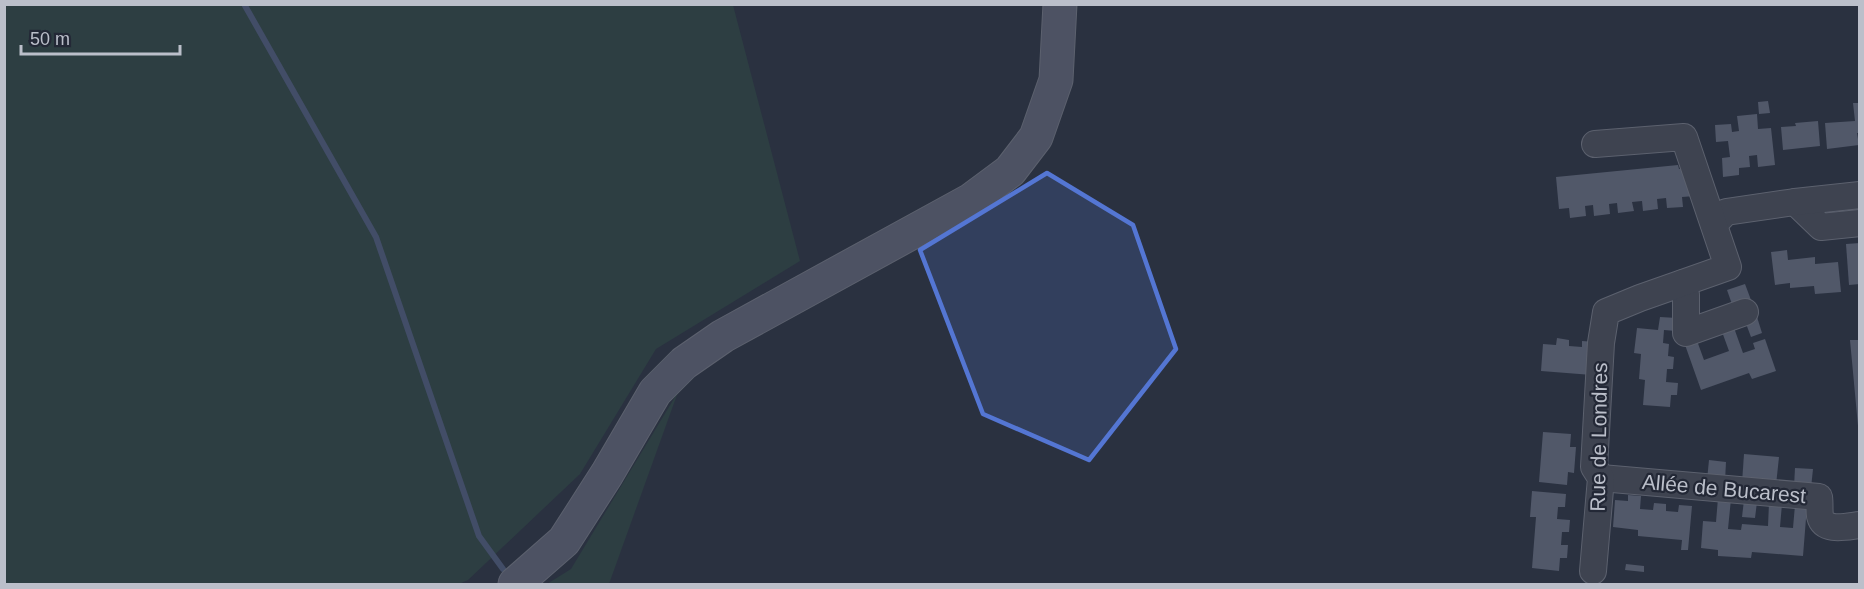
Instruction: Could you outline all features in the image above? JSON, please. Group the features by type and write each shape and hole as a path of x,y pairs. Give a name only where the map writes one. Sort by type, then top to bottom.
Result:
{"street":[{"path":"515,585 564,541 655,392 684,363 723,336 971,200 1010,171 1036,137 1056,80 1060,4"},
{"name":"Rue de Londres","path":"1593,571 1601,478 1594,467 1601,343 1606,312 1728,267 1684,137 1595,144"},
{"path":"1714,224 1726,212 1795,201 1860,195"},
{"path":"1795,201 1821,227 1860,223"},
{"path":"1683,283 1686,294 1686,333 1745,312"},
{"name":"Allée de Bucarest","path":"1601,478 1819,497 1820,516 1823,523 1838,527 1860,525"}],"highlighted area":[{"path":"1047,173 1133,225 1176,349 1089,460 983,414 920,250"}],"shaded area":[{"path":"4,5 733,5 800,261 656,349 580,474 468,580 459,584 5,584"},
{"path":"678,392 609,584 547,584 571,569"}],"building":[{"path":"1768,101 1770,113 1759,114 1758,102"},
{"path":"1853,103 1860,103 1860,133 1857,133 1859,145 1827,149 1825,123 1855,121"},
{"path":"1757,114 1758,129 1771,128 1775,165 1758,167 1757,155 1749,156 1750,167 1739,168 1739,175 1723,177 1722,158 1730,157 1728,141 1716,142 1715,125 1731,124 1732,132 1739,131 1737,116"},
{"path":"1818,121 1820,146 1783,150 1781,127"},
{"path":"1678,165 1679,169 1685,169 1695,196 1682,197 1683,207 1667,208 1666,198 1657,199 1658,209 1643,211 1642,201 1632,202 1634,211 1618,213 1617,203 1609,204 1610,214 1594,216 1593,205 1585,206 1586,216 1570,218 1569,208 1559,209 1556,177"},
{"path":"1860,243 1860,284 1849,285 1846,244"},
{"path":"1787,250 1788,260 1815,257 1815,264 1838,262 1841,292 1815,294 1814,286 1790,288 1790,283 1775,285 1771,252"},
{"path":"1745,284 1751,300 1733,307 1727,290"},
{"path":"1660,317 1677,318 1676,331 1664,330 1663,343 1669,344 1668,356 1674,357 1673,369 1667,369 1666,382 1678,383 1677,395 1671,395 1670,407 1643,405 1645,380 1639,379 1641,354 1634,353 1637,328 1658,330"},
{"path":"1757,317 1762,333 1751,337 1745,321"},
{"path":"1733,325 1743,353 1755,349 1753,343 1765,339 1776,371 1752,379 1749,373 1701,390 1684,342 1696,338 1704,360 1729,351 1721,329"},
{"path":"1557,338 1569,340 1569,346 1582,347 1582,341 1595,342 1592,375 1541,371 1543,344 1556,345"},
{"path":"1850,340 1860,340 1860,426 1858,426"},
{"path":"1543,432 1571,434 1570,447 1576,447 1574,473 1568,472 1567,485 1539,482"},
{"path":"1744,454 1779,457 1776,485 1742,483"},
{"path":"1709,460 1726,462 1725,481 1707,480"},
{"path":"1795,468 1813,469 1811,488 1794,487"},
{"path":"1532,491 1566,494 1565,507 1558,507 1557,519 1570,520 1569,532 1562,532 1561,545 1568,545 1567,558 1560,558 1559,571 1532,568 1536,517 1530,517"},
{"path":"1628,495 1641,496 1640,509 1653,510 1654,503 1666,504 1666,511 1678,512 1679,505 1692,506 1688,550 1681,550 1682,540 1638,536 1638,530 1613,527 1615,500 1628,501"},
{"path":"1718,498 1731,499 1728,529 1741,530 1742,524 1768,526 1769,503 1782,504 1780,527 1793,528 1795,505 1807,506 1803,556 1752,552 1751,558 1718,556 1718,550 1701,548 1703,521 1716,522"},
{"path":"1744,500 1757,502 1755,518 1742,517"},
{"path":"1626,564 1644,566 1644,572 1625,570"}],"waterway":[{"path":"244,4 376,237 479,536 503,569"}]}
